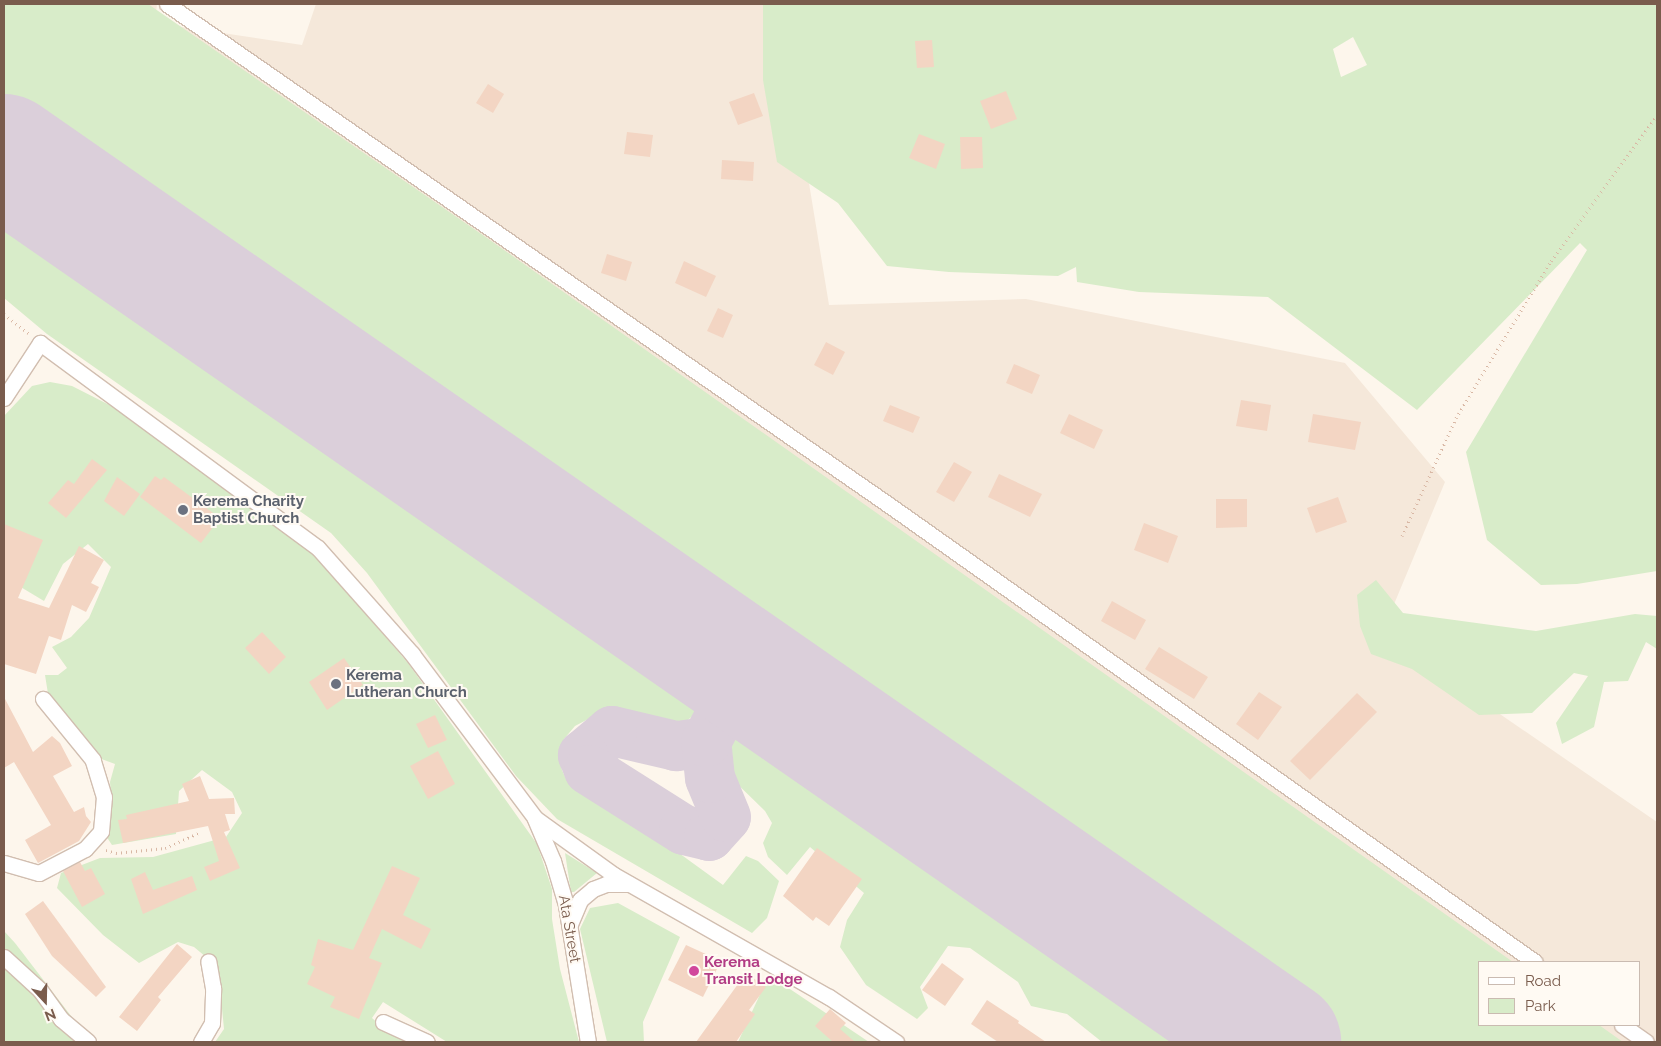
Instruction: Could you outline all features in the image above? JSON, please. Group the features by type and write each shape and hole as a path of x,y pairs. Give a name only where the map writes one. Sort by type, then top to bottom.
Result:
{"street":[{"path":"167,4 889,505 1534,961"},
{"path":"4,398 40,343 318,548 412,654 535,818 630,884 829,998 896,1042"},
{"path":"4,863 38,873 89,844 101,831 104,798 93,760 42,699"},
{"name":"Ata Street","path":"535,818 553,861 569,927 588,1042"},
{"path":"569,927 580,900 593,889 606,884 630,884"},
{"path":"4,957 40,990 62,1019 88,1042"},
{"path":"201,1042 212,1023 213,988 208,961"},
{"path":"383,1022 427,1042"},
{"path":"1623,1026 1646,1042"}],"path":[{"path":"1402,536 1456,418 1551,261 1657,115"},
{"path":"4,314 40,343"},
{"path":"89,844 116,853 165,848 199,833"}],"shaded area":[{"path":"4,4 157,4 155,23 302,45 316,4 810,4 807,171 829,305 1026,299 1345,363 1445,482 1382,633 1657,822 1657,1042 1430,1042"}],"green space":[{"path":"4,4 148,4 487,238 1512,961 1478,961 1478,1026 1600,1026 1623,1042 1315,1042 683,598 598,545 254,296 4,125"},
{"path":"763,4 1657,4 1657,571 1577,584 1541,585 1487,540 1466,452 1587,250 1580,243 1417,410 1268,297 1139,292 1077,282 1076,267 1058,276 949,272 887,266 838,203 777,162 763,80","holes":["1353,37 1367,65 1341,77 1333,49"]},
{"path":"4,181 456,485 682,649 703,671 705,695 697,712 681,726 615,712 594,716 575,726 564,739 559,758 562,770 566,779 603,798 723,885 746,856 758,861 779,881 767,918 752,933 557,819 516,776 367,573 331,533 47,334 4,298"},
{"path":"50,382 72,386 141,421 306,545 408,663 537,844 552,889 552,919 560,969 579,1042 447,1042 383,1002 372,1018 391,1035 408,1042 215,1042 224,1029 218,967 194,947 178,942 139,963 103,935 57,888 61,873 100,858 153,857 226,837 242,813 232,792 202,770 179,791 176,834 112,845 104,833 112,807 110,782 115,764 96,757 49,700 45,675 58,675 67,668 52,647 71,637 89,618 111,567 88,544 63,564 44,601 4,577 4,416 32,386"},
{"path":"1376,580 1403,613 1536,631 1635,614 1657,616 1657,649 1646,642 1628,681 1604,682 1594,727 1562,744 1556,723 1588,676 1574,673 1532,713 1479,715 1412,669 1371,654 1360,626 1357,595"},
{"path":"755,712 779,717 1246,1042 1102,1042 1067,1014 1031,1006 1018,982 970,948 948,946 920,987 928,1008 917,1019 866,985 840,947 847,920 864,893 810,847 787,875 768,857 763,843 772,823 765,811 725,772 721,754 723,740 736,719"},
{"path":"565,853 597,873 574,892 571,892"},
{"path":"618,903 680,937 643,1022 644,1042 607,1042 580,929 590,908"},
{"path":"4,931 15,943 91,1042 4,1042"},
{"path":"769,975 869,1042 738,1042"}],"building":[{"path":"932,40 934,67 917,68 915,41"},
{"path":"488,84 504,94 493,113 476,103"},
{"path":"1006,91 1017,119 991,129 980,101"},
{"path":"754,93 763,116 738,125 729,102"},
{"path":"627,132 653,135 650,157 624,154"},
{"path":"919,134 945,144 936,169 909,158"},
{"path":"960,137 982,137 983,168 961,169"},
{"path":"722,160 754,162 753,181 721,179"},
{"path":"607,254 632,262 626,281 601,273"},
{"path":"684,261 716,276 706,297 675,283"},
{"path":"718,308 733,315 723,338 707,331"},
{"path":"826,342 845,352 833,375 814,365"},
{"path":"1014,364 1040,375 1032,394 1006,383"},
{"path":"1241,400 1271,405 1267,431 1236,426"},
{"path":"890,405 920,417 913,433 883,421"},
{"path":"1069,414 1103,430 1094,449 1060,433"},
{"path":"1313,414 1361,422 1355,450 1308,442"},
{"path":"92,459 107,470 66,518 48,503 68,480 74,484"},
{"path":"954,462 972,472 954,502 936,492"},
{"path":"999,474 1042,494 1030,517 988,497"},
{"name":"Kerema Charity Baptist Church","path":"155,476 161,480 164,477 220,518 201,543 140,497"},
{"path":"117,477 140,494 124,516 104,501"},
{"path":"1338,497 1347,522 1316,533 1307,508"},
{"path":"1216,499 1247,499 1247,527 1216,528"},
{"path":"1144,523 1178,536 1168,563 1134,550"},
{"path":"4,524 43,540 18,598 49,608 79,546 104,560 91,583 99,587 86,612 72,605 61,640 49,636 36,674 4,664"},
{"path":"1112,601 1146,620 1135,640 1101,621"},
{"path":"262,632 286,657 269,674 245,648"},
{"path":"1159,647 1208,677 1194,699 1145,669"},
{"name":"Kerema Lutheran Church","path":"344,658 363,685 327,710 309,682"},
{"path":"1259,692 1282,707 1258,740 1236,724"},
{"path":"1357,693 1377,712 1310,780 1290,761"},
{"path":"4,697 33,752 52,736 60,743 72,766 53,776 74,812 84,807 86,816 91,822 79,841 38,863 25,840 51,825 14,762 4,768"},
{"path":"435,715 447,740 428,748 416,724"},
{"path":"438,751 455,784 428,799 410,766"},
{"path":"200,776 209,799 234,798 235,814 225,814 230,830 224,832 240,868 210,881 204,867 219,861 208,826 123,843 118,820 127,819 126,815 189,801 182,784"},
{"path":"817,848 862,879 829,926 816,917 813,921 783,896"},
{"path":"80,862 85,871 91,868 105,894 82,907 63,871"},
{"path":"392,866 420,878 403,915 431,929 421,949 382,929 369,958 382,963 359,1019 330,1007 335,997 307,984 315,967 311,965 318,939 353,950"},
{"path":"145,872 153,890 192,876 197,890 143,914 131,879"},
{"path":"43,901 106,987 96,997 52,956 25,914"},
{"path":"177,944 192,957 158,997 161,1000 137,1031 119,1017"},
{"name":"Kerema Transit Lodge","path":"686,945 721,961 703,997 668,980"},
{"path":"942,963 964,979 945,1006 922,990"},
{"path":"746,973 766,987 749,1010 755,1014 736,1042 696,1042"},
{"path":"987,1000 1046,1042 998,1042 971,1024"},
{"path":"830,1009 846,1023 840,1029 855,1042 833,1042 815,1026"}],"taxiway":[{"path":"706,742 676,746 612,731 583,755 589,770 684,830 709,836 726,817 710,778 706,742 744,671"}],"runway":[{"path":"4,156 1279,1042"}],"place":[{"name":"Kerema Charity Baptist Church","path":"183,510"},
{"name":"Kerema Lutheran Church","path":"336,684"},
{"name":"Kerema Transit Lodge","path":"694,971"}]}
